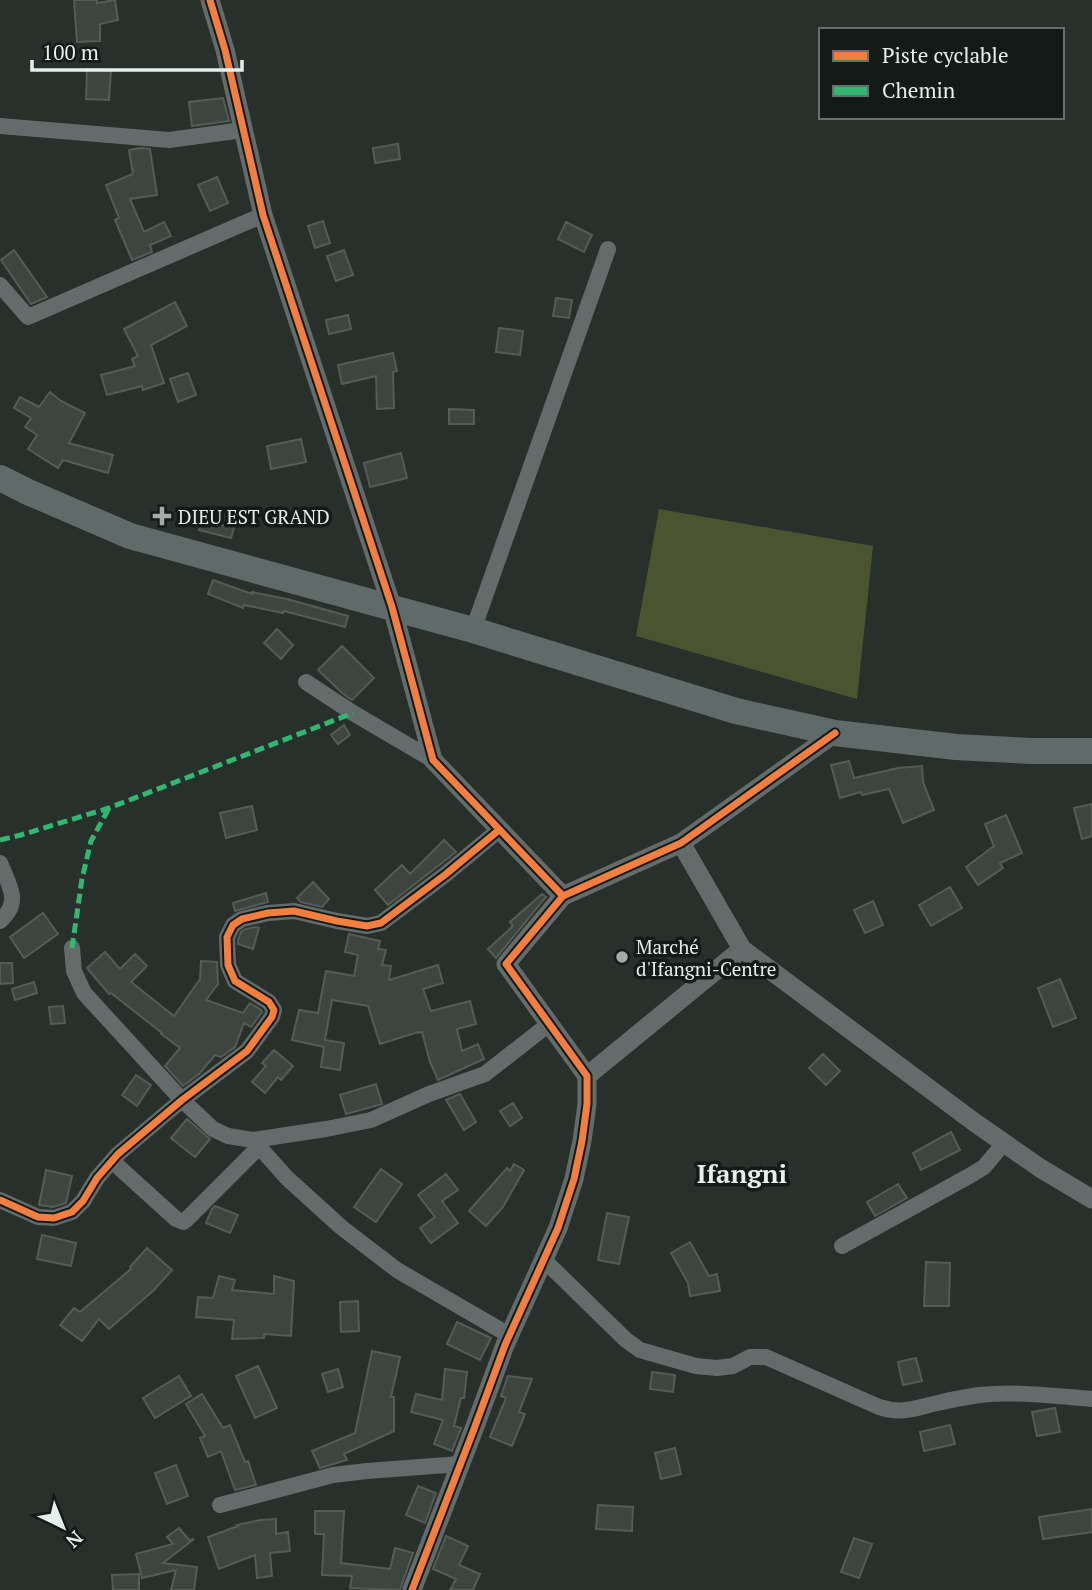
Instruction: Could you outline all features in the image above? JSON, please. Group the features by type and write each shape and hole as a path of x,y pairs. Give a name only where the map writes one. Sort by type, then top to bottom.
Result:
{"highway":[{"path":"0,478 130,536 472,630 736,711 835,733 956,747 1092,751"}],"street":[{"path":"210,0 225,50 263,215 392,607 433,760"},
{"path":"0,125 169,140 243,130"},
{"path":"0,285 28,317 263,215"},
{"path":"472,630 608,249"},
{"path":"306,682 433,760 563,896"},
{"path":"412,1590 509,1335 558,1228 574,1179 582,1140 587,1104 587,1076 506,964 563,896 681,843 835,733"},
{"path":"0,1200 38,1217 54,1218 72,1212 118,1154 181,1100 247,1051 272,1017 274,1010 269,1002 235,981 228,965 227,937 233,925 242,919 268,913 294,911 367,926 381,923 499,830"},
{"path":"681,843 742,949 974,1122 1040,1168 1092,1199"},
{"path":"0,863 12,891 12,902 7,915 0,921"},
{"path":"72,948 74,971 85,993 181,1100 213,1129 256,1144 371,1120 429,1094 485,1074 549,1024"},
{"path":"587,1076 742,949"},
{"path":"842,1246 984,1167 1004,1143"},
{"path":"112,1161 183,1222 256,1144"},
{"path":"256,1144 286,1178 341,1227 397,1270 509,1335"},
{"path":"543,1259 625,1340 640,1350 696,1366 733,1366 750,1357 765,1357 879,1407 898,1411 981,1395 1092,1399"},
{"path":"220,1505 333,1475 460,1464"}],"green space":[{"path":"659,509 873,546 857,699 636,636"}],"building":[{"path":"74,0 97,0 97,3 115,0 118,20 100,24 100,41 77,42"},
{"path":"87,69 111,70 109,100 86,99"},
{"path":"223,98 229,121 192,126 189,102"},
{"path":"398,144 400,159 375,163 373,148"},
{"path":"150,149 157,195 130,199 144,232 164,222 171,236 150,245 152,252 132,260 115,220 119,218 106,185 133,174 129,150"},
{"path":"217,177 228,203 210,211 198,185"},
{"path":"323,221 330,243 315,248 308,226"},
{"path":"566,222 592,235 584,252 558,239"},
{"path":"14,250 47,297 31,304 1,260"},
{"path":"344,250 353,275 336,281 327,256"},
{"path":"556,298 572,300 569,318 553,316"},
{"path":"175,302 187,326 151,345 164,383 143,390 142,386 107,395 101,375 135,366 132,359 138,356 124,329"},
{"path":"348,315 351,329 329,334 326,320"},
{"path":"499,328 523,331 520,355 496,352"},
{"path":"393,353 397,371 393,372 394,408 377,409 376,376 342,384 338,365"},
{"path":"188,373 196,395 178,402 170,379"},
{"path":"50,392 85,413 69,443 113,455 108,473 63,460 58,468 28,449 37,435 25,427 31,418 14,408 20,397 39,407"},
{"path":"449,409 474,410 474,424 449,424"},
{"path":"301,439 306,462 271,469 267,446"},
{"path":"401,453 407,478 370,487 364,463"},
{"path":"202,520 234,528 231,538 199,530"},
{"path":"213,580 252,594 287,599 348,616 345,627 284,611 283,613 244,605 243,608 208,594"},
{"path":"277,629 293,645 281,659 264,643"},
{"path":"342,646 374,678 352,700 318,670"},
{"path":"344,725 350,735 338,744 331,735"},
{"path":"849,761 854,778 898,768 922,766 923,782 934,810 903,823 889,789 862,795 861,792 840,798 831,765"},
{"path":"1092,804 1092,836 1082,839 1074,808"},
{"path":"252,806 257,830 226,838 220,813"},
{"path":"1006,815 1022,853 1000,863 1003,868 978,885 966,867 994,846 985,824"},
{"path":"444,840 456,852 388,905 375,890 402,865 410,874"},
{"path":"313,882 329,899 322,907 301,902 297,898"},
{"path":"950,887 962,908 931,926 919,905"},
{"path":"266,893 268,902 235,911 233,903"},
{"path":"542,894 546,897 496,958 488,949 513,926 510,922"},
{"path":"873,901 883,925 865,933 854,910"},
{"path":"43,913 58,934 24,958 10,937"},
{"path":"259,928 253,949 238,944 241,932"},
{"path":"349,934 380,941 378,949 386,950 382,965 391,966 389,980 438,965 443,983 423,989 431,1011 470,1001 476,1024 457,1029 462,1051 478,1044 484,1059 438,1080 422,1032 380,1044 368,1006 332,1000 325,1040 344,1043 340,1070 321,1067 324,1047 292,1040 299,1010 318,1013 326,971 354,976 358,955 345,952"},
{"path":"105,952 120,969 135,954 147,966 131,982 174,1016 200,979 201,961 217,962 218,984 206,1000 243,1013 250,1003 262,1012 251,1027 244,1023 235,1047 221,1057 215,1055 199,1074 183,1086 165,1066 180,1048 109,994 87,968"},
{"path":"0,963 12,963 13,983 0,984"},
{"path":"1060,979 1076,1018 1053,1027 1038,988"},
{"path":"34,982 37,993 15,1000 12,989"},
{"path":"63,1006 65,1023 51,1024 49,1007"},
{"path":"274,1050 293,1066 281,1080 278,1077 265,1093 252,1082 266,1066 262,1063"},
{"path":"823,1054 840,1071 826,1085 809,1068"},
{"path":"136,1075 151,1085 137,1106 122,1095"},
{"path":"376,1084 382,1104 346,1114 340,1095"},
{"path":"460,1094 476,1122 464,1130 446,1100"},
{"path":"513,1103 522,1118 510,1126 500,1111"},
{"path":"187,1119 210,1139 195,1157 171,1138"},
{"path":"951,1132 960,1150 921,1170 913,1153"},
{"path":"514,1164 524,1170 503,1207 486,1226 469,1211 507,1168 510,1171"},
{"path":"381,1169 402,1184 376,1222 354,1207"},
{"path":"46,1170 72,1176 66,1203 53,1207 39,1205"},
{"path":"446,1174 458,1190 442,1201 458,1223 431,1243 420,1228 435,1217 418,1195"},
{"path":"898,1184 907,1198 875,1216 867,1202"},
{"path":"215,1206 238,1215 230,1233 206,1223"},
{"path":"607,1213 629,1217 619,1264 598,1260"},
{"path":"42,1235 76,1243 71,1266 37,1259"},
{"path":"690,1242 709,1276 717,1274 720,1291 690,1296 688,1283 671,1253"},
{"path":"147,1248 172,1270 153,1291 109,1329 99,1319 82,1341 60,1325 74,1308 80,1312 131,1269"},
{"path":"926,1262 950,1263 949,1306 924,1306"},
{"path":"219,1276 235,1280 232,1290 274,1294 274,1276 294,1281 291,1336 264,1334 264,1338 232,1339 234,1320 196,1317 198,1297 213,1298"},
{"path":"358,1301 359,1331 341,1332 340,1302"},
{"path":"457,1322 491,1338 480,1360 447,1344"},
{"path":"372,1351 400,1357 391,1397 394,1397 394,1431 344,1454 347,1460 320,1468 312,1451 355,1433"},
{"path":"916,1358 922,1381 903,1385 898,1362"},
{"path":"258,1366 277,1408 255,1418 236,1376"},
{"path":"338,1369 343,1387 328,1392 322,1374"},
{"path":"445,1369 467,1372 464,1398 461,1398 454,1426 461,1428 452,1451 434,1444 443,1420 411,1412 416,1394 442,1400"},
{"path":"652,1372 675,1375 673,1392 650,1389"},
{"path":"179,1376 191,1396 155,1418 143,1398"},
{"path":"508,1376 532,1379 519,1412 525,1414 512,1446 490,1437 506,1398 501,1396"},
{"path":"202,1394 223,1428 230,1425 245,1462 248,1461 256,1485 235,1490 221,1451 208,1457 200,1438 205,1436 186,1404"},
{"path":"1055,1408 1060,1432 1037,1436 1032,1412"},
{"path":"950,1425 955,1444 924,1451 920,1432"},
{"path":"675,1448 681,1474 661,1479 655,1453"},
{"path":"176,1465 188,1496 167,1504 155,1473"},
{"path":"418,1486 436,1493 425,1523 406,1515"},
{"path":"598,1505 633,1507 632,1531 596,1529"},
{"path":"1092,1509 1092,1532 1043,1539 1039,1517"},
{"path":"315,1511 344,1511 341,1563 390,1569 395,1548 413,1553 400,1590 350,1588 352,1576 322,1575 324,1534 315,1534"},
{"path":"276,1519 276,1534 288,1532 290,1551 270,1553 272,1576 257,1578 255,1555 219,1569 208,1537 237,1525"},
{"path":"179,1528 189,1540 194,1539 163,1563 197,1567 194,1590 171,1590 176,1570 142,1578 136,1554 173,1544 167,1537"},
{"path":"446,1536 468,1546 459,1565 480,1574 473,1590 450,1590 456,1579 433,1569"},
{"path":"854,1538 872,1544 859,1578 841,1572"},
{"path":"139,1574 139,1590 113,1590 112,1575"}],"marked path":[{"path":"0,840 109,808 353,713"},
{"path":"72,948 82,879 91,841 109,808"}],"cycle path":[{"path":"210,0 225,50 263,215 392,607 433,760 563,896"},
{"path":"412,1590 505,1345 558,1228 574,1179 582,1141 587,1104 587,1076 506,964 563,896 681,843 835,733"},
{"path":"0,1200 38,1217 54,1218 72,1212 118,1154 182,1100 247,1051 272,1017 274,1010 269,1002 235,981 228,965 227,937 233,925 242,919 268,913 294,911 367,926 381,923 499,830"}],"place":[{"name":"DIEU EST GRAND","path":"162,516"},
{"name":"Marché d'Ifangni-Centre","path":"622,957"}],"district":[{"name":"Ifangni","path":"742,1173"}]}
